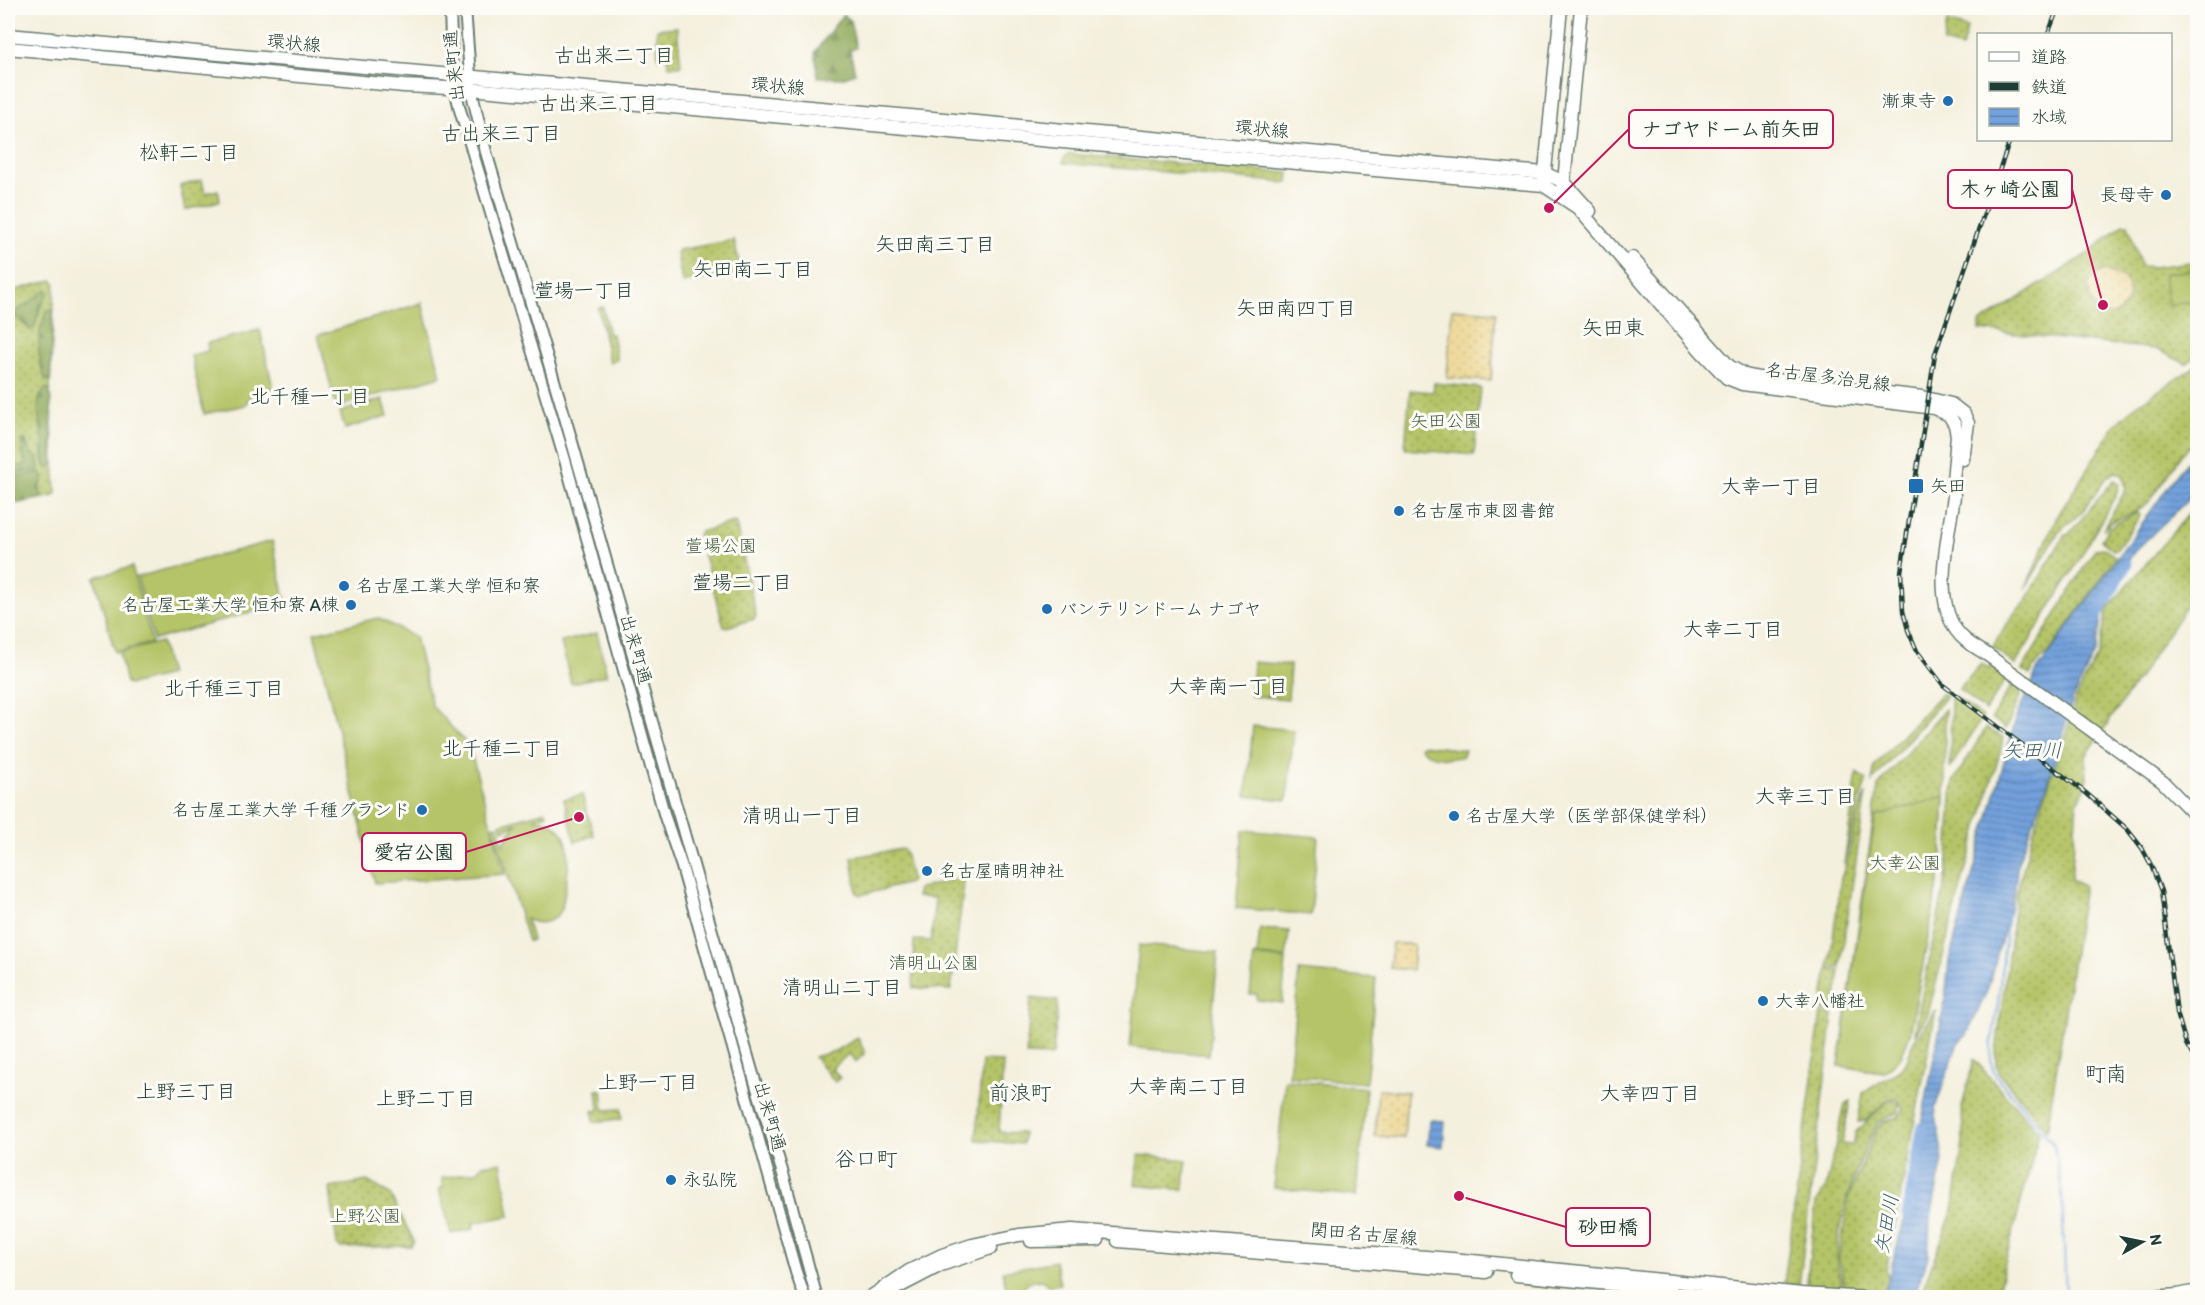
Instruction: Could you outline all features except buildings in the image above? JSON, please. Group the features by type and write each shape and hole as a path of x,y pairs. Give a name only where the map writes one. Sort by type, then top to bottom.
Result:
{"main road":[{"name":"出来町通","path":"450,8 452,75 470,147 559,438 665,817 688,889 805,1298"},
{"name":"出来町通","path":"465,8 469,76 486,152 564,414 817,1298"},
{"path":"1544,179 1561,8"},
{"path":"1558,194 1564,182 1581,8"},
{"name":"環状線","path":"8,35 929,119 1293,149 1544,179"},
{"name":"環状線","path":"8,48 455,90 471,89 1544,179"},
{"name":"名古屋多治見線","path":"1544,179 1564,182 1734,371 1759,378 1922,397 1951,404 1964,414 1968,423 1947,579 1952,602 1959,619 1985,653"},
{"name":"名古屋多治見線","path":"1544,179 1558,194 1578,208 1702,351 1732,381 1761,387 1934,408 1949,414 1955,425 1957,436 1954,496 1944,578 1945,599 1956,630 1975,649 1985,653 2094,730 2163,782 2198,818"},
{"name":"関田名古屋線","path":"869,1298 909,1271 942,1255 972,1245 1019,1235 1072,1230 1445,1259 1747,1298"},
{"name":"関田名古屋線","path":"882,1298 941,1265 996,1246 1040,1240 1073,1239 1666,1286 1869,1298"},
{"path":"2141,1298 2198,1291"}],"green space":[{"path":"843,14 850,20 856,48 850,50 855,73 842,78 818,77 815,52"},
{"path":"1947,22 1967,28 1962,48 1943,43"},
{"path":"677,27 681,66 669,66 667,57 658,58 657,29"},
{"path":"1069,154 1289,173 1288,183 1063,163 1064,158"},
{"path":"202,180 205,193 218,190 220,201 185,210 180,186"},
{"path":"2124,224 2128,224 2141,266 2155,267 2197,261 2197,356 2186,364 2156,349 1980,330 1980,323 2083,257"},
{"path":"734,240 741,270 739,273 682,283 677,253 679,250"},
{"path":"2197,269 2197,300 2168,305 2164,274"},
{"path":"52,280 55,283 50,389 56,493 54,496 8,505 8,292"},
{"path":"47,289 48,293 40,308 34,329 30,330 12,313"},
{"path":"422,303 441,376 336,407 318,335"},
{"path":"603,307 609,335 612,334 617,360 609,362 598,308"},
{"path":"48,310 53,310 50,380 46,380 39,345 44,317"},
{"path":"260,330 273,388 251,395 245,405 204,414 191,355 208,351 207,343"},
{"path":"2197,365 2197,439 2181,455 2149,502 2135,512 2111,522 2103,530 2126,489 2123,475 2116,472 2108,476 2082,512 2059,531 2025,589 2057,517 2115,425 2134,407"},
{"name":"矢田公園","path":"1434,383 1481,388 1474,455 1405,447 1410,390 1433,392"},
{"path":"44,389 50,389 53,464 49,468 44,459 38,409 40,395"},
{"path":"383,399 388,416 345,429 340,412"},
{"path":"25,439 30,453 37,457 39,467 37,470 8,474 8,460 14,461 17,467 25,465 21,441"},
{"path":"40,472 43,477 40,489 42,498 10,505 8,478"},
{"path":"2114,480 2119,483 2117,493 2015,665 1993,647 1996,641 2015,612 2026,601 2065,534 2068,535"},
{"path":"2197,504 2197,590 2086,756 2087,784 2077,804 2071,880 2084,886 2047,1131 1999,1073 1996,1065 2016,896 2035,826 2076,697 2099,653 2107,609"},
{"path":"2138,512 2140,516 2117,549 2113,550 2101,540 2109,527"},
{"name":"萱場公園","path":"734,522 756,615 754,619 724,627 698,534"},
{"path":"272,541 286,602 154,640 137,577"},
{"path":"2103,548 2116,557 2048,654 2040,660 2030,675 2022,670 2095,549"},
{"path":"132,567 152,643 115,652 94,577"},
{"name":"名古屋工業大学 千種グランド","path":"378,618 415,637 432,706 469,746 505,874 375,883 314,633"},
{"path":"597,633 607,675 571,683 561,642"},
{"path":"161,642 170,675 130,685 126,683 119,653"},
{"path":"1253,662 1290,665 1288,699 1251,696"},
{"path":"1981,664 1989,668 1991,666 2007,678 1985,711 1959,689"},
{"path":"2013,683 2020,687 2021,693 2006,729 1992,718"},
{"path":"1942,693 1946,696 1872,782 1875,765"},
{"path":"1954,696 1983,717 1950,768 1951,699"},
{"name":"大幸公園","path":"1945,709 1945,796 1941,867 1910,1034 1901,1056 1884,1072 1839,1066 1878,786"},
{"path":"1253,726 1294,730 1287,800 1246,796"},
{"path":"1986,728 2003,737 2001,749 1964,875 1928,1014 1915,1035 1947,873 1953,782"},
{"path":"1422,745 1465,750 1463,756 1440,757 1423,751 1420,747"},
{"path":"1857,773 1867,780 1858,805 1844,864"},
{"path":"1866,793 1840,968 1829,967 1841,878"},
{"path":"582,795 594,835 575,842 564,799"},
{"name":"大幸公園","path":"1945,796 1941,867 1910,1034 1901,1056 1884,1072 1839,1066 1875,817"},
{"path":"546,811 547,814 534,819 550,822 560,830 566,840 568,867 566,882 562,909 559,914 542,923 526,919 532,940 528,941 493,826 497,825 503,844 517,824 502,830 500,824"},
{"path":"1243,830 1318,837 1311,915 1236,908"},
{"path":"902,849 905,851 911,880 909,883 861,895 857,893 852,857"},
{"name":"清明山公園","path":"960,878 964,883 951,990 913,988 914,940 931,941 935,898 916,897 918,889"},
{"path":"1260,929 1289,931 1286,958 1257,956"},
{"path":"1139,945 1218,952 1209,1055 1130,1047"},
{"path":"1254,956 1286,960 1282,1003 1257,1000 1257,994 1250,994"},
{"path":"1828,969 1840,971 1834,1012 1821,1010"},
{"path":"1299,971 1376,978 1366,1083 1289,1076"},
{"path":"1031,998 1058,1001 1053,1055 1026,1055"},
{"path":"1936,1011 1886,1271 1889,1277 1887,1292 1843,1290 1844,1279 1839,1256 1849,1196 1877,1129 1883,1122 1898,1118 1903,1108 1897,1099 1890,1098 1865,1121 1858,1122 1863,1093 1900,1070 1907,1061 1914,1040 1930,1020"},
{"path":"1821,1013 1833,1015 1799,1285 1784,1283"},
{"path":"858,1038 865,1053 856,1062 849,1054 832,1068 840,1078 835,1082 814,1057 835,1051"},
{"path":"1974,1059 2039,1133 1997,1294 1922,1290 1953,1210 1963,1142 1962,1107"},
{"path":"982,1061 1003,1062 999,1132 1023,1133 1022,1144 976,1140"},
{"path":"1285,1080 1366,1088 1357,1196 1274,1188"},
{"path":"597,1090 602,1090 604,1110 621,1109 622,1119 594,1122 593,1111 599,1110"},
{"path":"1893,1100 1899,1104 1898,1114 1881,1120 1876,1126 1849,1191 1838,1242 1840,1290 1806,1289 1816,1202 1826,1187 1845,1104 1850,1101 1842,1144 1853,1145 1856,1132 1887,1102"},
{"path":"1139,1155 1187,1160 1183,1190 1135,1185"},
{"path":"501,1162 510,1216 473,1223 474,1229 451,1234 439,1189 443,1187 442,1178 478,1171 482,1165"},
{"name":"上野公園","path":"367,1181 390,1194 414,1241 411,1246 341,1248 337,1245 330,1188"},
{"path":"1055,1261 1060,1284 1049,1286 1042,1280 1032,1281 1023,1291 1007,1295 1003,1271"}],"sand":[{"path":"2107,271 2125,279 2129,296 2125,306 2115,314 2106,315 2092,302 2089,282 2095,274"},
{"path":"1452,309 1496,312 1491,381 1447,378"},
{"path":"1392,943 1414,945 1412,970 1390,968"},
{"path":"1378,1090 1407,1092 1404,1138 1375,1136"}],"water":[{"name":"矢田川","path":"2197,451 2197,491 2134,552 2104,600 2096,651 2073,698 2047,786 2018,862 2014,895 1987,991 1967,1035 1958,1043 1935,1108 1943,1160 1930,1221 1928,1257 1914,1297 1883,1298 1919,1165 1922,1120 1945,1001 1949,960 2017,715 2037,671 2178,473"},
{"path":"1430,1120 1445,1121 1443,1147 1427,1145"}],"waterway":[{"name":"矢田川","path":"2097,615 2126,565"},
{"path":"2008,913 1991,1045 1991,1062 1997,1077 2054,1145 2062,1194 2066,1298"},
{"name":"矢田川","path":"1908,1213 1923,1127"}],"railway":[{"path":"2048,33 2058,8"},
{"path":"2010,141 1935,354 1901,572 1903,611 1917,651 1943,685 2086,793 2127,829 2142,848 2161,891 2177,1013 2186,1044 2198,1065"}],"place":[{"name":"漸東寺","path":"1948,101"},
{"name":"長母寺","path":"2166,195"},
{"name":"ナゴヤドーム前矢田","path":"1549,208"},
{"name":"木ヶ崎公園","path":"2103,305"},
{"name":"矢田","path":"1916,486"},
{"name":"名古屋市東図書館","path":"1399,511"},
{"name":"名古屋工業大学 恒和寮","path":"344,586"},
{"name":"名古屋工業大学 恒和寮 A棟","path":"351,605"},
{"name":"バンテリンドーム ナゴヤ","path":"1047,609"},
{"name":"名古屋工業大学 千種グランド","path":"422,810"},
{"name":"名古屋大学（医学部保健学科）","path":"1454,816"},
{"name":"愛宕公園","path":"579,817"},
{"name":"名古屋晴明神社","path":"927,871"},
{"name":"大幸八幡社","path":"1763,1001"},
{"name":"永弘院","path":"671,1180"},
{"name":"砂田橋","path":"1459,1196"}],"district":[{"name":"古出来二丁目","path":"614,55"},
{"name":"古出来三丁目","path":"598,103"},
{"name":"古出来三丁目","path":"501,133"},
{"name":"松軒二丁目","path":"189,152"},
{"name":"矢田南三丁目","path":"935,244"},
{"name":"矢田南二丁目","path":"753,269"},
{"name":"萱場一丁目","path":"584,290"},
{"name":"矢田南四丁目","path":"1296,308"},
{"name":"矢田東","path":"1613,327"},
{"name":"北千種一丁目","path":"310,396"},
{"name":"大幸一丁目","path":"1771,486"},
{"name":"萱場二丁目","path":"742,582"},
{"name":"大幸二丁目","path":"1733,629"},
{"name":"大幸南一丁目","path":"1228,686"},
{"name":"北千種三丁目","path":"224,688"},
{"name":"北千種二丁目","path":"502,748"},
{"name":"大幸三丁目","path":"1805,796"},
{"name":"清明山一丁目","path":"802,815"},
{"name":"清明山二丁目","path":"842,987"},
{"name":"町南","path":"2106,1073"},
{"name":"上野一丁目","path":"648,1082"},
{"name":"大幸南二丁目","path":"1188,1086"},
{"name":"上野三丁目","path":"186,1091"},
{"name":"前浪町","path":"1020,1092"},
{"name":"大幸四丁目","path":"1650,1093"},
{"name":"上野二丁目","path":"426,1098"},
{"name":"谷口町","path":"866,1158"}]}
